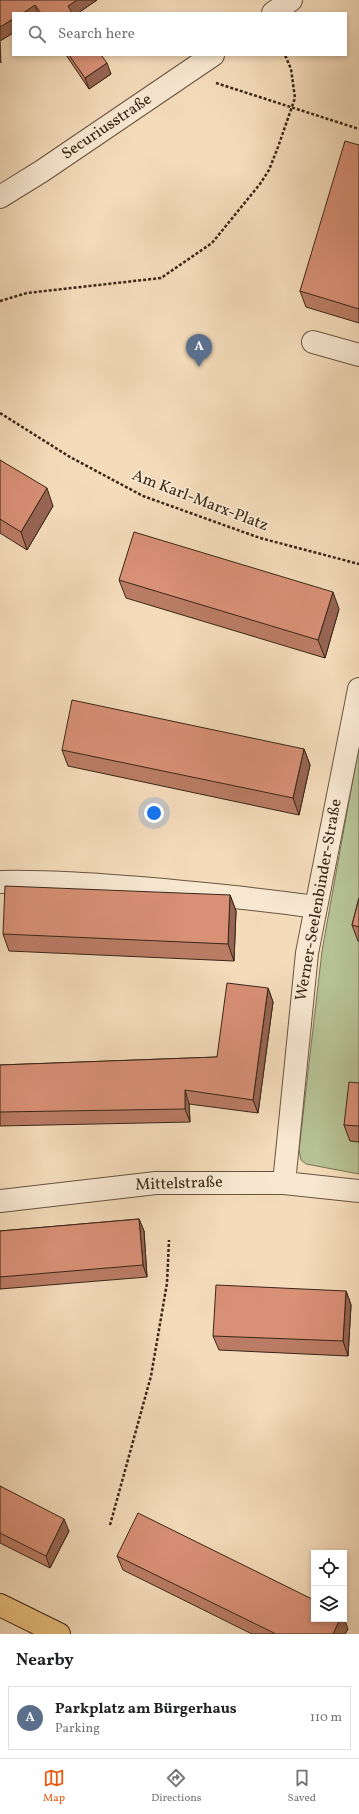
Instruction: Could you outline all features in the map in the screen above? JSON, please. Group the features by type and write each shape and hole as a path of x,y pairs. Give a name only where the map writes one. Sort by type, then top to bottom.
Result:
{"main road":[{"path":"0,1605 59,1634"}],"street":[{"path":"274,12 291,0"},
{"name":"Securiusstraße","path":"0,197 212,56"},
{"path":"313,342 359,355"},
{"name":"Werner-Seelenbinder-Straße","path":"284,1183 302,995 315,907 359,690"},
{"path":"0,882 52,881 110,885 247,897 315,907"},
{"name":"Mittelstraße","path":"0,1201 156,1183 284,1183 359,1190"}],"path":[{"path":"0,302 27,293 161,278 212,243 260,184 271,164 295,98 291,69 285,56"},
{"path":"186,74 359,129"},
{"name":"Am Karl-Marx-Platz","path":"0,413 70,457 143,496 260,538 359,564"},
{"path":"110,1526 151,1376 167,1283 169,1240"}],"green space":[{"path":"359,745 359,1174 306,1164 301,1160 299,1150 322,951"}],"building":[{"path":"0,0 77,0 68,6 71,12 40,12 35,5 24,12 12,12 12,20 0,27"},
{"path":"70,56 102,56 107,63 85,78"},
{"path":"345,141 359,145 359,309 300,291"},
{"path":"0,460 47,488 21,532 0,519"},
{"path":"134,532 333,592 318,640 119,580"},
{"path":"72,700 304,749 293,798 62,750"},
{"path":"5,886 230,895 228,944 3,934"},
{"path":"359,898 359,927 352,925"},
{"path":"227,983 268,988 253,1100 185,1090 185,1109 0,1112 0,1065 217,1057"},
{"path":"349,1082 359,1083 359,1126 344,1125"},
{"path":"139,1219 143,1265 0,1277 0,1231"},
{"path":"216,1285 346,1291 343,1341 213,1336"},
{"path":"0,1486 64,1519 46,1556 0,1533"},
{"path":"138,1513 311,1599 311,1622 339,1622 333,1634 276,1634 117,1556"}],"place":[{"name":"Parkplatz am Bürgerhaus","path":"199,367"}]}
